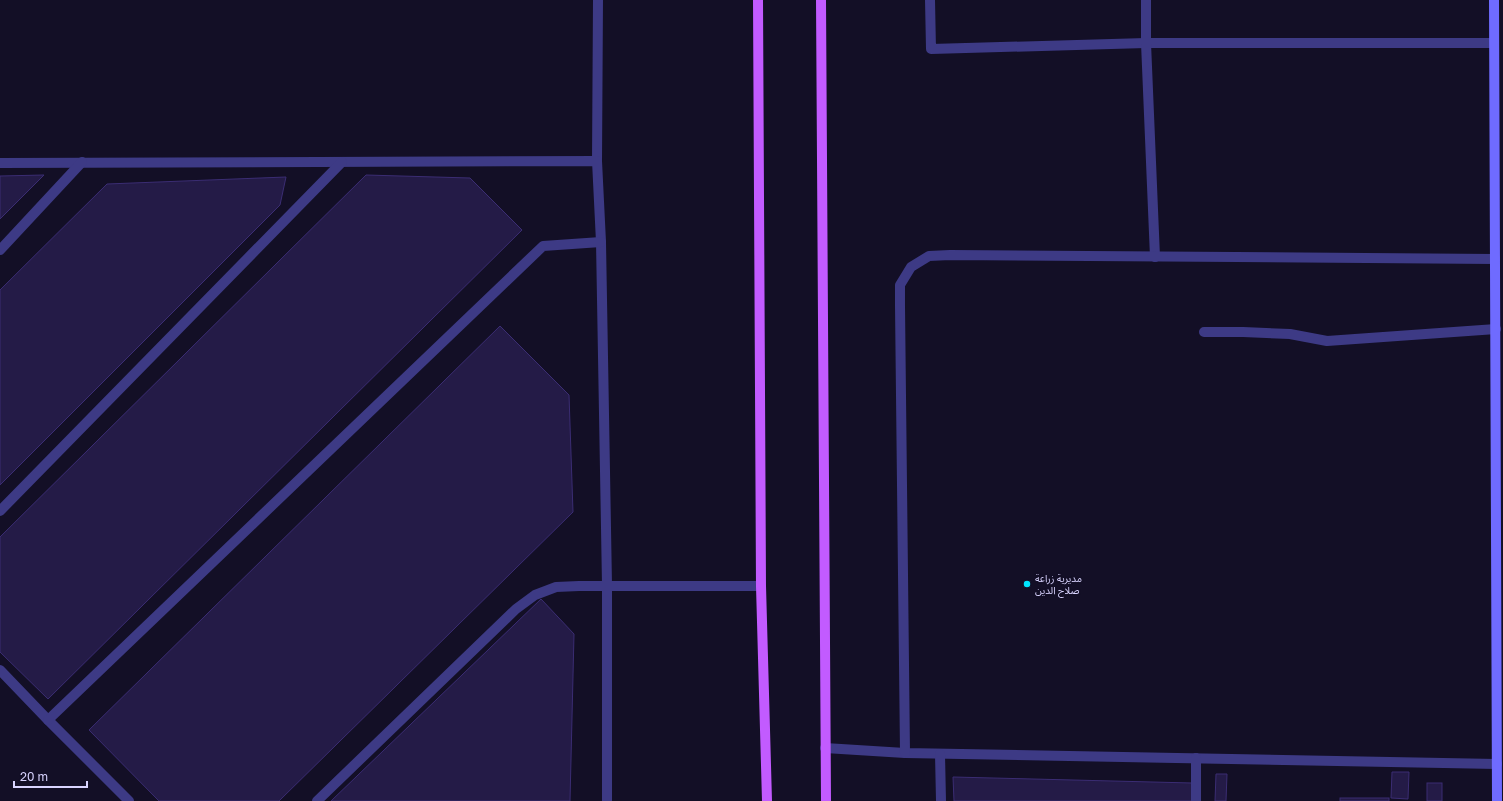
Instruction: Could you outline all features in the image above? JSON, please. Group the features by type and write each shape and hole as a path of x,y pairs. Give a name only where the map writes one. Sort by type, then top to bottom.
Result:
{"main road":[{"path":"758,0 761,586 767,801"},
{"path":"821,0 826,801"}],"street":[{"path":"598,0 597,161 601,242 606,585 607,801"},
{"path":"930,0 931,49 1146,43 1494,43"},
{"path":"1146,0 1146,43 1155,257"},
{"path":"1494,0 1494,43 1499,73 1495,259 1500,462 1497,764 1498,801"},
{"path":"0,163 597,161"},
{"path":"0,250 82,162"},
{"path":"0,511 342,162"},
{"path":"48,720 543,246 601,242"},
{"path":"905,753 900,285 911,267 929,256 1495,259"},
{"path":"1204,332 1290,334 1328,341 1496,329"},
{"path":"317,801 516,609 535,595 556,587 606,585 761,586"},
{"path":"0,670 129,801"},
{"path":"825,748 940,754 1497,764"},
{"path":"940,754 941,801"},
{"path":"1196,758 1196,801"}],"building":[{"path":"44,175 0,219 0,176"},
{"path":"366,175 470,178 522,230 48,699 0,652 0,537"},
{"path":"286,177 280,205 0,485 0,290 107,184"},
{"path":"500,326 569,395 573,512 279,801 159,801 89,730"},
{"path":"541,599 574,634 570,801 331,801"},
{"path":"1392,772 1409,772 1408,799 1391,798"},
{"path":"1216,774 1227,774 1226,801 1215,801"},
{"path":"953,777 1192,783 1192,801 954,801"},
{"path":"1427,783 1442,783 1442,801 1427,801"},
{"path":"1340,798 1389,798 1389,801 1340,801"}],"place":[{"name":"مديرية زراعة صلاح الدين","path":"1027,584"}]}
